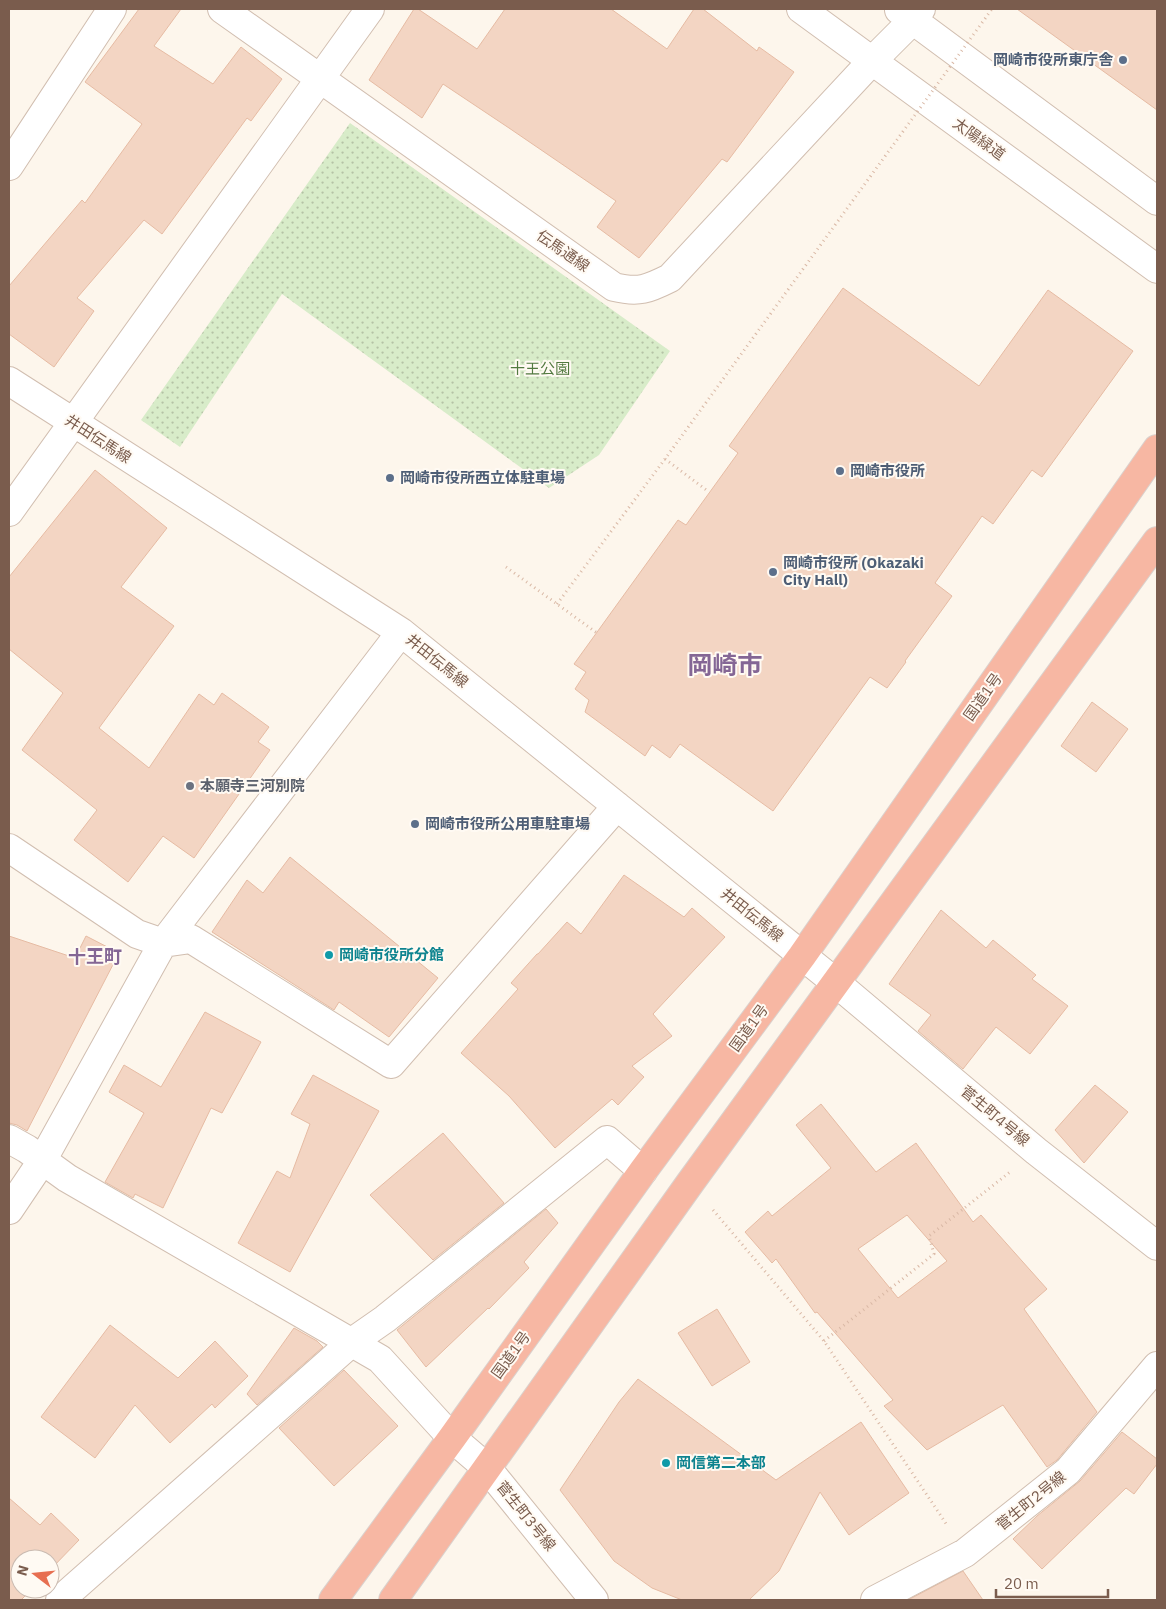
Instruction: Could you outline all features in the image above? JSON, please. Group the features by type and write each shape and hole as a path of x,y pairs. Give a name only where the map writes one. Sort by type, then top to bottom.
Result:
{"highway":[{"name":"国道1号","path":"333,1600 452,1438 643,1171 802,956 1157,449"},
{"path":"393,1600 835,982 1157,542"}],"street":[{"path":"9,166 112,9"},
{"name":"伝馬通線","path":"222,9 614,287 630,291 650,288 670,278 872,61 910,13"},
{"path":"9,512 370,9"},
{"name":"太陽緑道","path":"800,9 1157,269"},
{"path":"910,13 1157,201"},
{"name":"井田伝馬線","path":"9,381 400,632 835,982"},
{"path":"9,1210 42,1161 163,944 400,632"},
{"path":"9,848 137,934 163,944 191,939 391,1064 617,806"},
{"name":"菅生町4号線","path":"835,982 1036,1151 1157,1246"},
{"name":"菅生町3号線","path":"9,1139 67,1178 380,1359 452,1438 487,1468 594,1600"},
{"path":"60,1600 352,1342 385,1319 607,1140 643,1171"},
{"name":"菅生町2号線","path":"875,1600 965,1553 1068,1471 1157,1366"}],"path":[{"path":"557,604 666,459 992,9"},
{"path":"666,459 710,492"},
{"path":"506,568 597,633"},
{"path":"824,1341 934,1254 929,1236 1036,1151"},
{"path":"690,1183 824,1341 965,1553"}],"green space":[{"name":"十王公園","path":"350,123 670,351 599,455 549,488 282,294 180,447 141,420"}],"building":[{"path":"139,9 181,9 154,46 213,84 241,47 282,79 251,121 247,118 162,234 144,220 77,298 94,311 54,367 9,334 9,286 82,200 85,203 142,124 85,82"},
{"path":"414,9 418,9 477,49 505,9 611,9 667,49 694,9 703,9 757,51 759,47 794,72 727,162 722,159 639,258 597,227 616,201 443,84 422,118 369,80"},
{"name":"岡崎市役所東庁舎","path":"1017,9 1157,9 1157,110"},
{"path":"843,288 979,386 1048,290 1133,351 1042,477 1032,470 993,524 982,516 935,583 952,596 906,662 887,688 870,677 773,811 680,744 670,758 652,745 645,756 585,712 589,700 575,689 586,672 574,664 678,520 686,525 738,453 729,446"},
{"path":"95,470 167,528 121,587 174,626 99,728 149,768 199,694 214,705 222,693 269,727 258,742 270,750 194,858 163,836 128,882 74,840 97,810 22,750 63,693 9,649 9,577"},
{"path":"1092,702 1128,729 1096,772 1061,746"},
{"name":"岡崎市役所分館","path":"290,857 438,978 389,1037 339,1002 334,1010 212,932 247,880 263,893"},
{"path":"624,875 684,917 692,908 725,937 653,1014 672,1036 632,1066 644,1077 618,1105 612,1099 555,1148 509,1096 461,1053 518,989 511,983 537,954 567,922 581,934"},
{"path":"941,910 986,948 993,940 1036,975 1032,979 1068,1006 1030,1054 996,1027 963,1069 918,1031 931,1015 889,984"},
{"path":"9,936 75,958 86,936 119,953 27,1131 9,1123"},
{"path":"205,1012 261,1042 222,1113 211,1108 163,1208 135,1194 133,1198 105,1182 144,1113 109,1092 124,1065 161,1087"},
{"path":"313,1075 379,1111 290,1272 238,1243 277,1171 290,1178 310,1124 291,1114"},
{"path":"1095,1085 1128,1112 1084,1163 1055,1130"},
{"path":"821,1104 876,1172 916,1143 973,1222 981,1215 1047,1289 1024,1309 1097,1412 1057,1460 1047,1467 1003,1405 927,1450 884,1406 893,1400 817,1312 815,1313 776,1259 772,1263 745,1232 768,1211 772,1216 831,1168 796,1125","holes":["907,1215 947,1261 898,1298 858,1249"]},
{"path":"443,1133 504,1203 433,1260 370,1195"},
{"path":"546,1209 558,1223 524,1262 529,1268 489,1309 426,1367 397,1330"},
{"path":"717,1309 750,1362 712,1386 678,1333"},
{"path":"110,1325 178,1378 215,1341 248,1376 215,1408 212,1404 170,1443 135,1405 95,1458 41,1417"},
{"path":"294,1328 317,1341 323,1347 257,1405 247,1394"},
{"path":"344,1370 398,1426 334,1486 279,1428"},
{"name":"岡信第二本部","path":"638,1379 776,1480 861,1422 909,1493 849,1535 820,1492 779,1571 749,1600 682,1600 652,1588 614,1561 560,1490 619,1402"},
{"path":"1122,1432 1157,1459 1157,1464 1134,1494 1126,1488 1042,1569 1013,1539 1037,1516 1080,1481"},
{"path":"9,1498 40,1525 51,1513 79,1540 60,1560 60,1549 10,1549 10,1599 22,1599 9,1600"},
{"path":"963,1571 983,1600 908,1600"}],"place":[{"name":"岡崎市役所東庁舎","path":"1123,60"},
{"name":"岡崎市役所","path":"840,471"},
{"name":"岡崎市役所西立体駐車場","path":"390,478"},
{"name":"岡崎市役所 (Okazaki City Hall)","path":"773,572"},
{"name":"本願寺三河別院","path":"190,786"},
{"name":"岡崎市役所公用車駐車場","path":"415,824"},
{"name":"岡崎市役所分館","path":"329,955"},
{"name":"岡信第二本部","path":"666,1463"}],"district":[{"name":"岡崎市","path":"725,665"},
{"name":"十王町","path":"95,957"}]}
